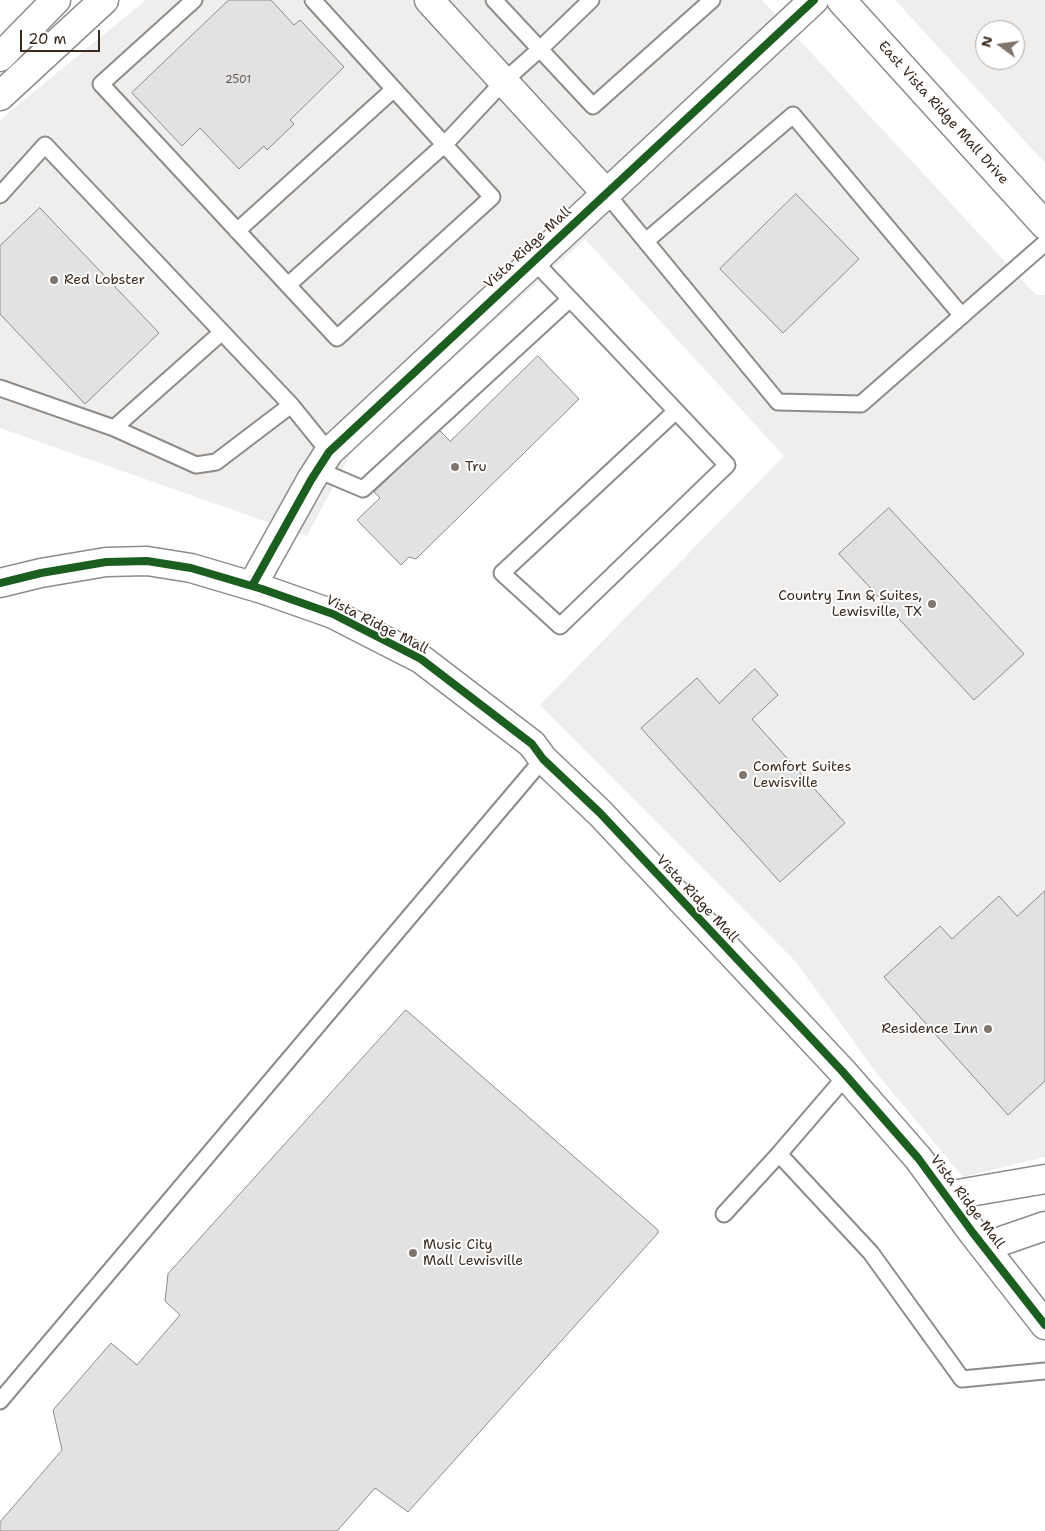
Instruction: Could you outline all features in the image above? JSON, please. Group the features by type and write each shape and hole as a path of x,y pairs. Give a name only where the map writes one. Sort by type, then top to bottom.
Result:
{"main road":[{"path":"0,57 56,0"},
{"path":"0,96 104,0"},
{"path":"429,0 606,192"},
{"name":"Vista Ridge Mall","path":"252,586 324,461 533,260 814,0"},
{"name":"East Vista Ridge Mall Drive","path":"841,0 1045,225"},
{"name":"Vista Ridge Mall","path":"0,583 41,572 106,562 147,561 191,568 252,586 333,614 421,659 532,744 543,759 600,813 846,1076 918,1158 1045,1325"},
{"path":"946,1196 1045,1178"},
{"path":"984,1247 1045,1226"}],"lane":[{"path":"194,0 102,84 337,338 492,196 313,0"},
{"path":"494,0 593,106 712,0"},
{"path":"288,285 444,144 504,81 540,50 591,0"},
{"path":"238,231 394,89"},
{"path":"646,241 793,115 962,316"},
{"path":"0,195 45,145 291,405 324,461 363,489 570,299"},
{"path":"606,192 778,402 861,404 1045,243"},
{"path":"533,260 676,411 727,465 560,626 502,573 676,411"},
{"path":"114,428 222,332"},
{"path":"0,388 114,428 196,465 216,462 291,405"},
{"path":"0,1400 543,759"},
{"path":"724,1214 846,1076"},
{"path":"779,1154 871,1253 962,1379 1045,1370"}],"shaded area":[{"path":"146,0 762,0 1036,295 1045,295 1045,1157 963,1177 878,1075 796,962 540,705 784,456 585,239 352,451 307,536 0,428 0,121"},
{"path":"895,0 1045,0 1045,163"}],"building":[{"path":"229,0 271,0 294,25 300,20 344,67 290,120 294,124 267,150 264,146 239,169 200,128 182,146 132,93"},
{"path":"796,194 859,259 783,333 720,269"},
{"name":"Red Lobster","path":"40,208 159,333 85,404 0,314 0,246"},
{"name":"Tru","path":"538,356 579,399 416,559 409,557 401,565 357,520 380,498 374,492 439,430 450,441"},
{"name":"Country Inn & Suites, Lewisville, TX","path":"889,508 1024,654 974,700 839,554"},
{"name":"Comfort Suites Lewisville","path":"755,669 778,695 752,719 845,823 780,882 641,728 697,678 719,703"},
{"name":"Residence Inn","path":"1045,891 1045,1081 1008,1115 884,977 940,926 952,939 999,896 1017,916"},
{"name":"Music City Mall Lewisville","path":"406,1010 658,1230 658,1233 408,1512 375,1488 337,1531 0,1531 0,1522 62,1450 53,1410 111,1343 137,1365 180,1315 165,1301 168,1274"}],"cycle path":[{"path":"252,586 311,480 329,452 814,0"},
{"path":"0,583 41,573 106,562 147,561 191,568 262,589 333,614 421,659 532,744 543,759 600,813 842,1071 918,1158 973,1233 1045,1325"}],"place":[{"name":"Red Lobster","path":"54,280"},
{"name":"Tru","path":"455,467"},
{"name":"Country Inn & Suites, Lewisville, TX","path":"932,604"},
{"name":"Comfort Suites Lewisville","path":"743,775"},
{"name":"Residence Inn","path":"988,1029"},
{"name":"Music City Mall Lewisville","path":"413,1253"}]}
